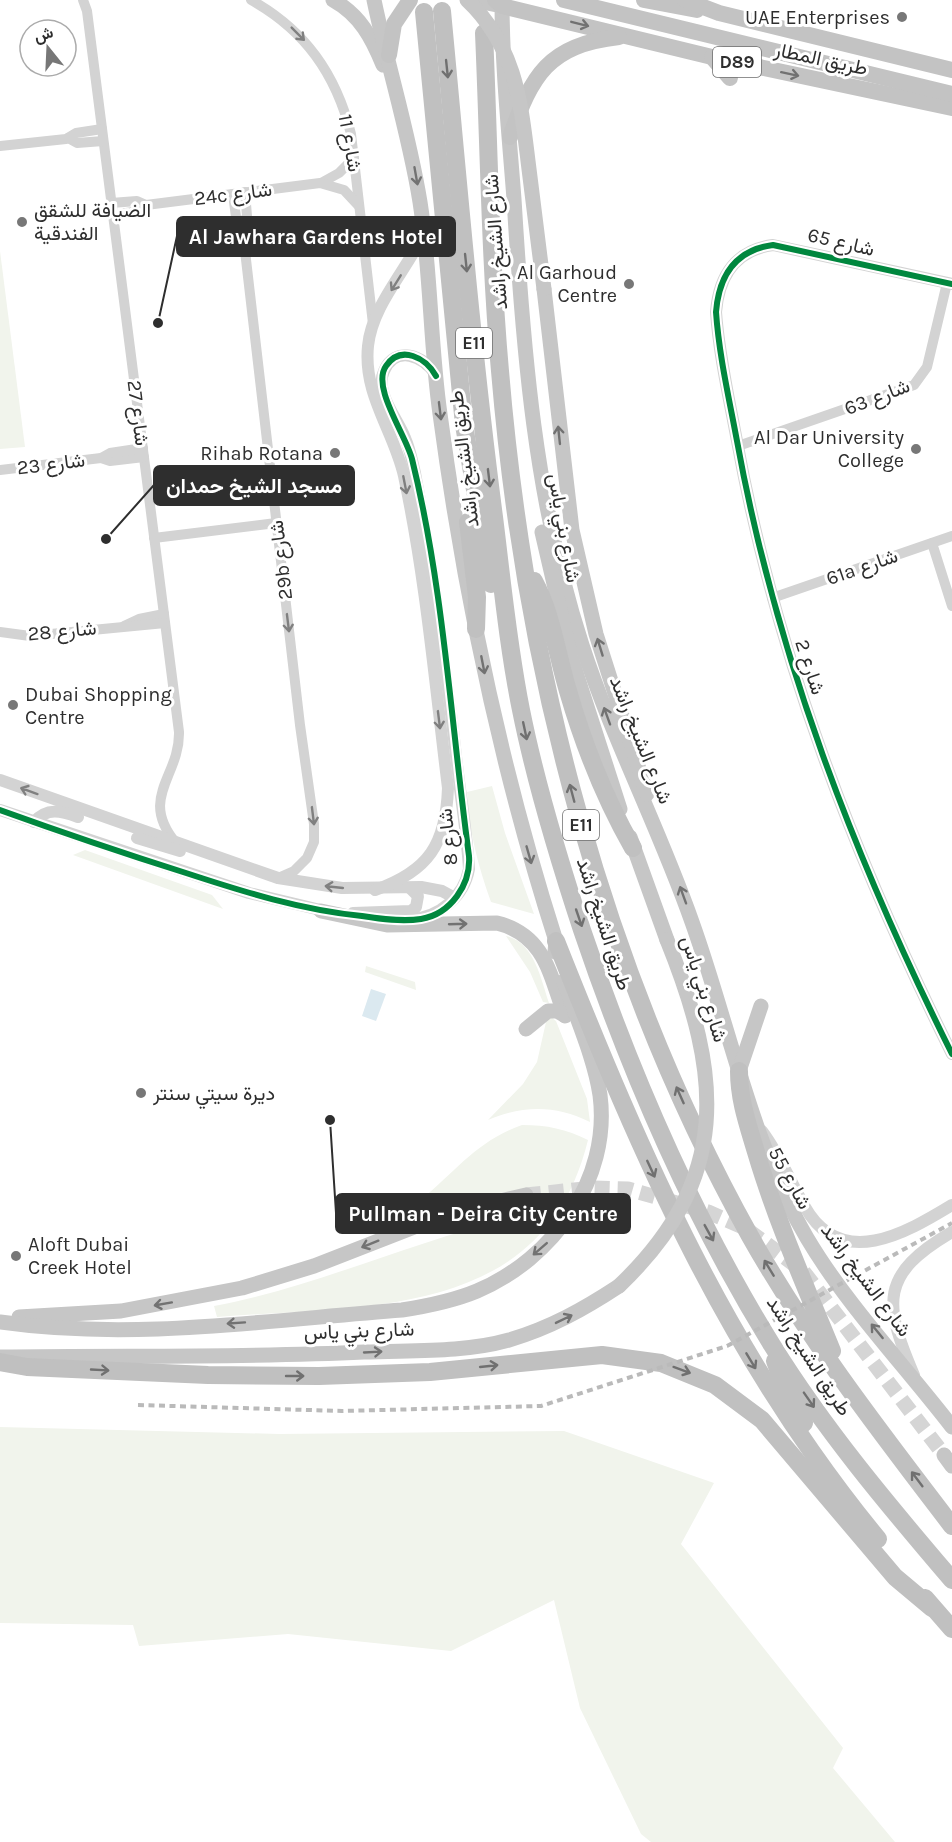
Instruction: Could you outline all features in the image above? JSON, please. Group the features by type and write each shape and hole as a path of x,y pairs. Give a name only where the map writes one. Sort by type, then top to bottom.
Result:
{"highway":[{"path":"389,55 394,24 410,0"},
{"path":"564,0 952,94"},
{"path":"644,0 719,13"},
{"name":"طريق المطار","path":"685,0 719,13 952,70"},
{"name":"طريق المطار","path":"500,2 712,57 952,108"},
{"name":"طريق الشيخ راشد","path":"464,425 433,12 514,673 535,774 553,840 623,1048 683,1184 772,1345 861,1470 952,1580"},
{"name":"طريق الشيخ راشد","path":"484,33 499,368 524,565 551,705 592,863 635,985 693,1123 737,1211 790,1302 844,1380 952,1526"},
{"path":"510,137 528,88 556,57 586,44 629,36"},
{"path":"712,57 730,78"},
{"path":"464,425 462,470 477,597 476,629"},
{"path":"464,425 490,579 514,673"},
{"path":"524,565 542,598 569,695 592,762 612,809 633,848"},
{"path":"556,941 620,1101 652,1173 734,1331 806,1448 932,1608 952,1629"},
{"path":"739,1071 743,1108 769,1193 844,1380"},
{"path":"772,1345 782,1382 794,1407 862,1508 878,1539"},
{"path":"0,1362 27,1367 264,1376 430,1372 602,1355 661,1363 715,1385 762,1420 895,1577 932,1608"}],"main road":[{"path":"333,0 348,9 369,34 404,118"},
{"path":"0,1322 59,1330 147,1330 402,1310 443,1303 479,1290 516,1269 546,1245 568,1220 594,1164 600,1124 597,1083 557,961 556,941 519,817 476,629 454,514 436,376 424,232 404,118 374,0"},
{"path":"470,0 503,46 518,86 544,289 564,477 574,540 596,634 642,773 653,824"},
{"name":"طريق المطار","path":"470,0 500,2"},
{"name":"شارع الشيخ راشد","path":"500,2 519,286 533,425 553,535 579,634 619,747 696,931 739,1071 784,1194 812,1245 835,1279 952,1427"},
{"name":"شارع بني ياس","path":"0,1357 300,1355 466,1348 507,1340 547,1327 585,1309 619,1286 650,1257 674,1223 692,1186 704,1146 707,1105 705,1064 697,1023 633,848 581,693 558,609 534,485 533,425"},
{"path":"321,911 387,925 497,923 524,933 541,952 590,1082 600,1124"},
{"path":"739,1071 761,1006"},
{"path":"526,1029 548,1011 557,1011 564,1015"},
{"path":"0,1317 121,1311 202,1297 314,1266 450,1213 526,1195"}],"street":[{"name":"شارع 27","path":"83,0 88,6 179,743 161,790 159,804 161,819 176,843"},
{"name":"شارع 11","path":"251,0 292,28 324,65 345,110 354,158 373,324"},
{"path":"0,146 69,138 76,133 103,135"},
{"name":"24c شارع","path":"111,203 137,201 146,205 320,183 339,174 354,158"},
{"name":"24c شارع","path":"320,183 344,190 360,208"},
{"name":"29b شارع","path":"242,225 247,216 245,192"},
{"name":"29b شارع","path":"233,194 236,217 242,225 314,825 314,842 306,858 294,871 278,878"},
{"name":"24c شارع","path":"113,215 139,211 146,205"},
{"path":"375,890 409,875 425,862 435,848 443,830 448,788 424,595 405,480 393,440 375,404 369,383 368,344 373,324 424,232"},
{"name":"شارع 65","path":"728,269 745,253 773,245 950,284"},
{"name":"شارع 2","path":"728,269 719,290 716,312 754,533 772,598 804,705 846,819 952,1054"},
{"name":"شارع 63","path":"738,446 914,385 927,367 950,284"},
{"name":"شارع 8","path":"0,810 241,891 321,911 381,918 423,918 443,910 464,888 470,869 437,593 412,458 405,436 388,404 381,376 391,361 408,354 420,357 430,365 436,376"},
{"name":"شارع 23","path":"0,470 101,458 110,461 143,452"},
{"path":"154,538 276,523"},
{"name":"61a شارع","path":"772,598 952,536"},
{"path":"932,543 952,606"},
{"name":"شارع 28","path":"0,632 30,636 124,626 135,628 165,619"},
{"name":"شارع 8","path":"0,780 278,878 310,885 375,890 432,888 453,897"},
{"path":"34,822 48,812 56,811 170,850 194,850"},
{"path":"337,914 411,911 416,907 418,896 410,888"},
{"name":"شارع 55","path":"760,1129 783,1163 810,1215 828,1232 842,1240 858,1243 894,1236 952,1205"},
{"path":"917,1381 892,1318 893,1298 898,1278 910,1261 952,1232"}],"shaded area":[{"path":"0,251 25,447 0,449"},
{"path":"492,786 505,833 534,914 491,902 486,889 472,834 467,792"},
{"path":"85,850 212,895 223,909 73,855"},
{"path":"506,936 516,940 530,954 549,1003 543,1002 530,972"},
{"path":"366,966 415,982 416,990 365,972"},
{"path":"371,989 386,994 376,1021 362,1016"},
{"path":"551,1017 556,1021 587,1099 590,1122 565,1112 539,1109 514,1112 488,1120 523,1084 537,1062 546,1022"},
{"path":"522,1125 556,1128 588,1140 566,1199 532,1242 491,1272 442,1292 388,1303 332,1310 217,1317 214,1306 294,1286 450,1235 530,1214 526,1189 489,1195 425,1213 421,1200 468,1157 492,1139"},
{"path":"0,1427 279,1434 564,1431 714,1483 681,1544 843,1748 833,1768 895,1842 651,1842 641,1834 580,1708 554,1600 451,1651 288,1634 139,1646 133,1625 0,1623"}],"tunnel":[{"path":"526,1195 593,1188 628,1189 708,1212 745,1228 803,1271 944,1455"}],"railway":[{"path":"138,1405 342,1411 541,1406 727,1346 952,1223"}],"cycle path":[{"path":"952,284 773,245 749,252 732,266 721,287 716,312 719,344 753,521 773,600 797,678 852,831 883,906 952,1054"},
{"path":"0,810 229,887 317,909 406,920 432,916 450,904 463,887 467,877 469,856 446,657 432,557 412,459 383,386 386,366 392,359 399,356 406,355 420,359 436,376"}],"place":[{"name":"UAE Enterprises","path":"902,17"},
{"name":"الضيافة للشقق الفندقية","path":"22,222"},
{"name":"Al Garhoud Centre","path":"629,284"},
{"name":"Al Jawhara Gardens Hotel","path":"158,323"},
{"name":"Al Dar University College","path":"916,449"},
{"name":"Rihab Rotana","path":"335,453"},
{"name":"مسجد الشيخ حمدان","path":"106,539"},
{"name":"Dubai Shopping Centre","path":"13,705"},
{"name":"ديرة سيتي سنتر","path":"141,1093"},
{"name":"Pullman - Deira City Centre","path":"330,1120"},
{"name":"Aloft Dubai Creek Hotel","path":"16,1256"}]}
